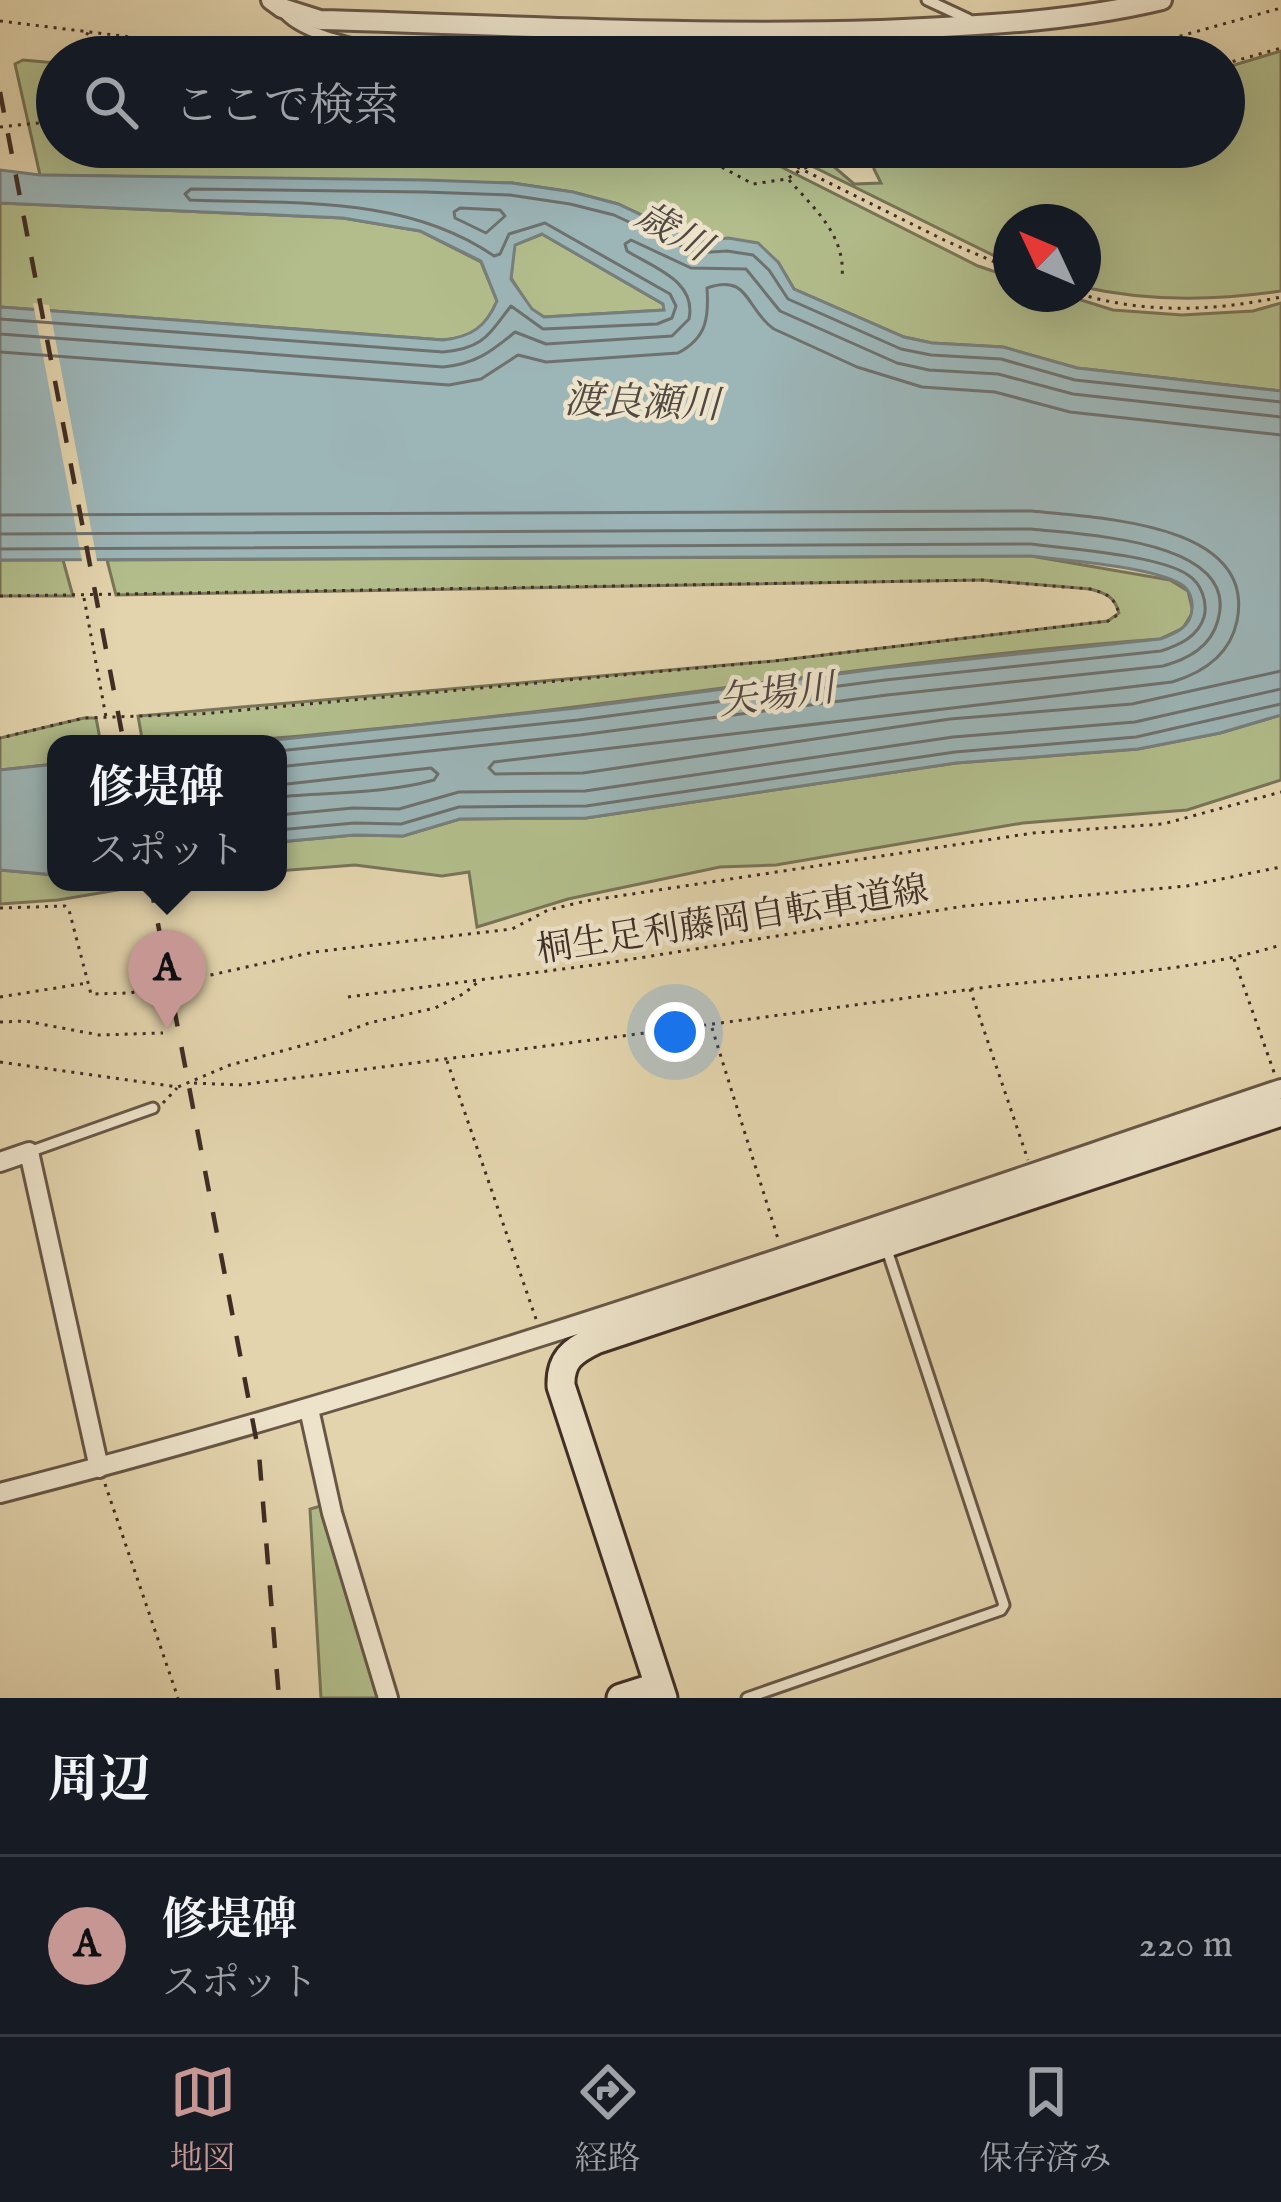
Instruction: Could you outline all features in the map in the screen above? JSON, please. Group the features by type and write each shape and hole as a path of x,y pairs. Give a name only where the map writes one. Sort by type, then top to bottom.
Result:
{"street":[{"path":"363,21 372,0"},
{"path":"276,4 320,20 750,34 991,25 1148,1"},
{"path":"0,1493 309,1408 542,1337 1280,1089"},
{"path":"562,1364 595,1340 1281,1112"},
{"path":"0,1162 29,1152 99,1468"},
{"path":"542,1337 548,1352 562,1364"},
{"path":"562,1364 561,1386 662,1692 621,1698"},
{"path":"309,1408 332,1513 388,1698"}],"lane":[{"path":"927,0 960,17 991,25"},
{"path":"276,4 304,29 330,36"},
{"path":"29,1152 153,1108"},
{"path":"747,1698 1001,1610 1004,1605 885,1244"}],"path":[{"path":"1180,36 1281,8"},
{"path":"0,21 118,36"},
{"path":"84,32 90,36"},
{"path":"1245,58 1281,48"},
{"path":"0,127 36,123"},
{"path":"723,168 752,184 788,179 805,168"},
{"path":"802,169 993,261"},
{"path":"788,179 826,222 843,260 842,278"},
{"path":"1101,300 1225,309 1281,297"},
{"path":"0,596 982,580 1107,593 1117,603 1119,614 1108,620 774,661 200,714 84,718 0,737"},
{"path":"84,596 106,717"},
{"path":"0,908 65,906 91,994 130,993 314,952 512,928 548,910 586,902 1033,833 1163,824 1281,792"},
{"name":"桐生足利藤岡自転車道線","path":"194,1083 369,1023 435,1008 481,979 965,906 1187,886 1281,867"},
{"path":"0,1062 178,1087 239,1085 1233,957 1281,945"},
{"path":"1233,957 1280,1089"},
{"path":"348,997 481,979"},
{"path":"0,997 87,983"},
{"path":"970,989 1031,1173"},
{"path":"0,1022 26,1021 99,1035 163,1034"},
{"path":"711,1026 784,1258"},
{"path":"446,1060 542,1337"},
{"path":"153,1108 173,1096 178,1087"},
{"path":"99,1468 178,1698"}],"green space":[{"path":"1281,51 1281,291 1182,298 1101,290 1101,204 993,204 993,255 816,168 835,168 854,184 881,183 874,168 1245,168 1245,62"},
{"path":"23,60 36,61 36,157 15,64"},
{"path":"38,168 784,168 993,271 993,312 1101,312 1101,306 1182,315 1253,311 1281,303 1281,391 1077,368 1003,347 904,337 794,289 778,262 699,242 618,204 512,183 40,175"},
{"path":"0,203 343,218 420,231 481,262 497,301 477,329 444,340 0,307"},
{"path":"542,234 663,304 665,310 544,317 531,309 511,278 514,245"},
{"path":"1031,556 1170,580 1188,591 1193,612 1183,628 1160,639 976,656 425,724 287,737 141,735 138,716 774,661 1108,621 1119,613 1109,596 1090,589 982,580 116,595 107,560"},
{"path":"0,560 63,560 73,596 0,596"},
{"path":"1281,715 1281,780 1187,810 1023,823 776,865 720,867 568,899 477,927 469,872 442,876 355,865 287,870 287,841 403,836 460,819 586,818 956,763 1138,749"},
{"path":"84,718 96,718 99,735 47,735 47,765 0,770 0,738"},
{"path":"0,870 47,874 47,891 112,891 58,900 0,904"},
{"path":"324,1505 383,1698 321,1698 310,1509"}],"water":[{"path":"0,170 40,175 512,183 573,192 618,204 699,242 728,238 758,243 778,262 794,289 904,337 1003,347 1077,368 1281,391 1281,715 1138,749 956,763 586,818 460,819 403,836 287,841 287,739 1160,639 1185,625 1192,605 1186,589 1167,578 1031,556 0,560 0,307 443,340 462,336 488,318 497,301 481,261 420,231 343,218 0,203","holes":["542,234 663,304 664,310 544,317 532,309 511,279 515,245"]},
{"path":"47,765 47,874 0,870 0,770"}],"pier":[{"path":"33,303 49,305 98,566 83,566"}],"waterway":[{"path":"318,1414 370,1398"}],"railway":[{"path":"0,92 122,735"},
{"path":"152,891 259,1454 279,1698"}],"place":[{"name":"修堤碑","path":"167,1029"}],"water label":[{"name":"歳川","path":"674,230"},
{"name":"渡良瀬川","path":"642,401"},
{"name":"矢場川","path":"776,693"}]}
